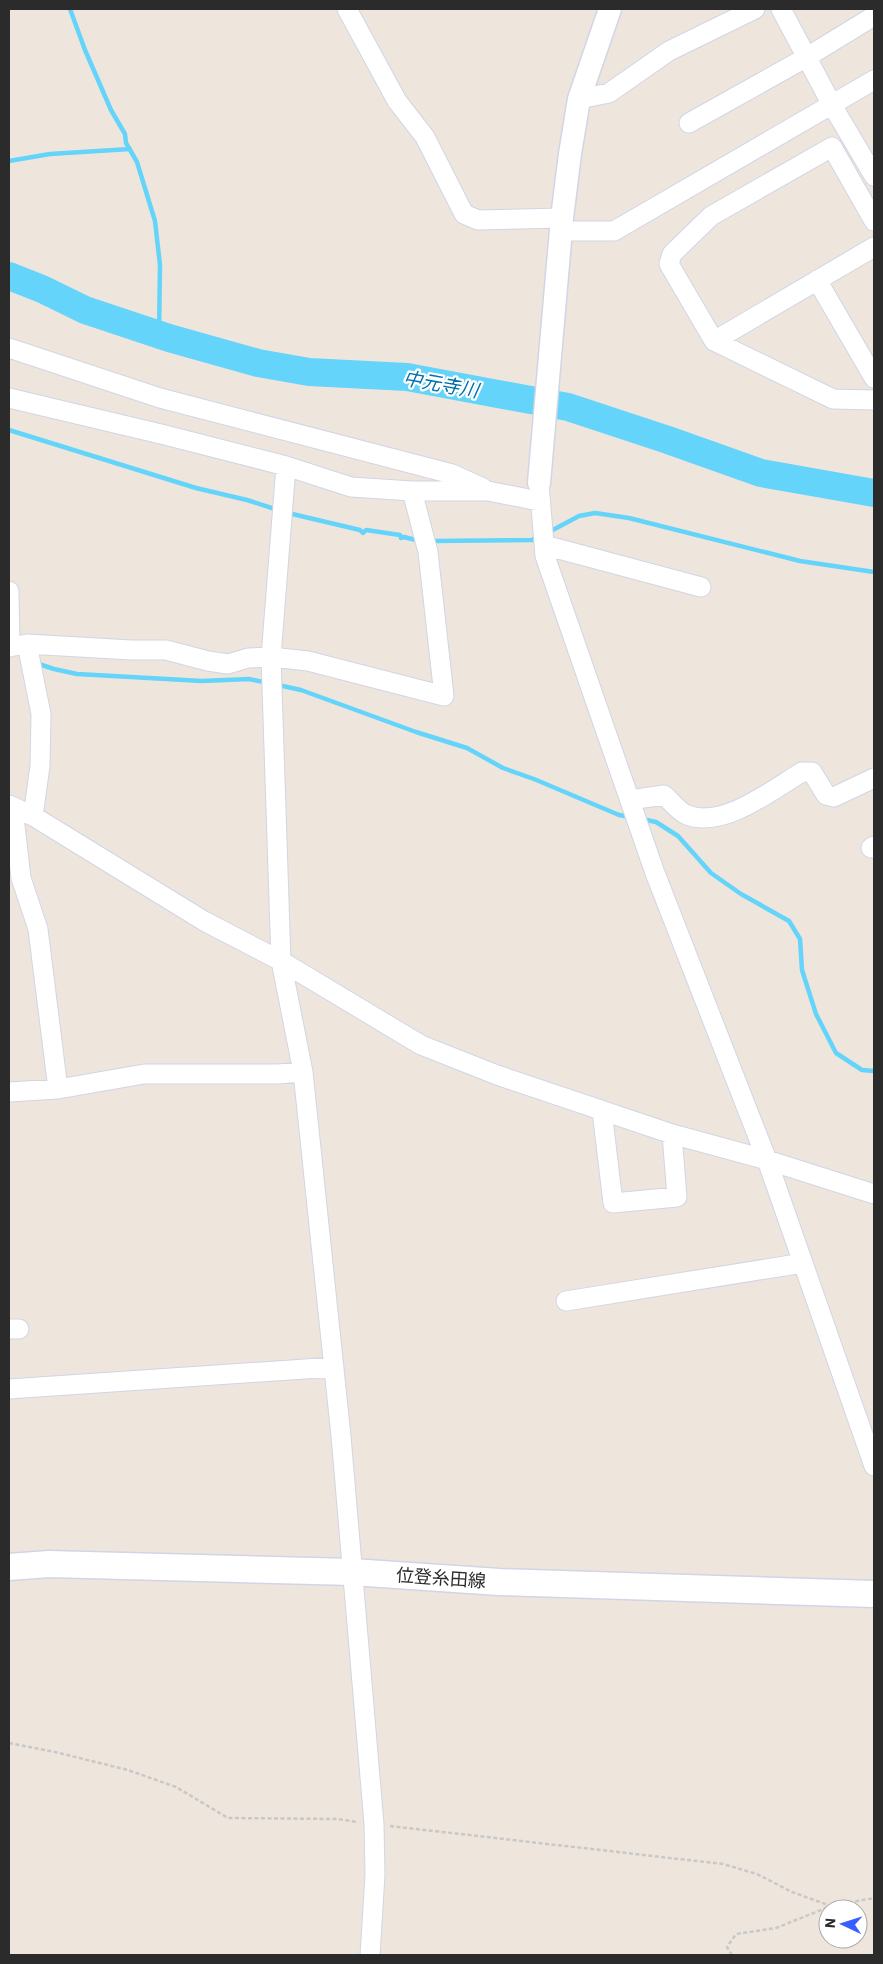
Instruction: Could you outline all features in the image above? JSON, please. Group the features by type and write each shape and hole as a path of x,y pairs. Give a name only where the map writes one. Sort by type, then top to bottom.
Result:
{"main road":[{"name":"位登糸田線","path":"9,1568 49,1564 352,1572 499,1582 874,1594"}],"street":[{"path":"347,9 397,101 425,137 464,214 478,220 562,225 614,231 874,80"},
{"path":"610,9 579,99 570,154 539,492 544,556 655,873 767,1160 874,1466"},
{"path":"579,99 609,93 669,51 755,9"},
{"path":"781,9 832,105 874,176"},
{"path":"689,123 807,57 874,16"},
{"path":"874,221 832,148 710,216 672,254 669,264 714,341 833,399 874,400"},
{"path":"714,341 874,247"},
{"path":"817,280 874,378"},
{"path":"9,348 160,398 452,474 488,491"},
{"path":"9,398 286,466 351,486 412,492 539,492"},
{"path":"286,466 271,657 281,961 303,1072 334,1368 374,1824 375,1875 370,1955"},
{"path":"15,646 166,650 228,664 248,658 271,657 308,661 444,696 428,552 412,492"},
{"path":"544,544 701,587"},
{"path":"9,591 15,646 41,714 40,766 33,816"},
{"path":"630,800 664,795 686,815 706,818 732,814 802,772 812,772 826,795 834,797 874,778"},
{"path":"11,806 33,816 204,921 281,961 421,1045 497,1075 602,1111 672,1134 767,1160 874,1194"},
{"path":"11,806 22,878 38,929 58,1089"},
{"path":"9,1092 58,1089 144,1074 278,1074 303,1072"},
{"path":"602,1111 614,1203 677,1197 672,1134"},
{"path":"566,1301 803,1263"},
{"path":"9,1389 334,1368"}],"path":[{"path":"9,1743 128,1770 176,1787 228,1818 338,1819 724,1864 757,1874 792,1892 818,1901"},
{"path":"732,1955 727,1947 736,1934 776,1928 818,1911"}],"waterway":[{"path":"70,9 85,50 111,110 125,134 126,143 137,162 155,221 160,265 159,335"},
{"path":"9,161 50,154 130,149"},
{"name":"中元寺川","path":"9,276 42,289 85,310 169,338 258,363 309,372 407,377 568,407 761,473 874,493"},
{"path":"9,430 196,488 247,500 278,510"},
{"path":"288,513 360,530 363,533 366,530 400,535 401,538 420,541"},
{"path":"549,532 579,516 595,513 629,518 800,561 874,572"},
{"path":"431,541 532,540 539,536"},
{"path":"36,663 77,674 202,681 249,679 268,683"},
{"path":"278,685 301,690 416,732 467,748 503,768 619,815 630,817"},
{"path":"642,819 656,822 678,836 711,873 741,894 789,921 800,939 802,970 816,1014 836,1053 862,1070 874,1071"}]}
